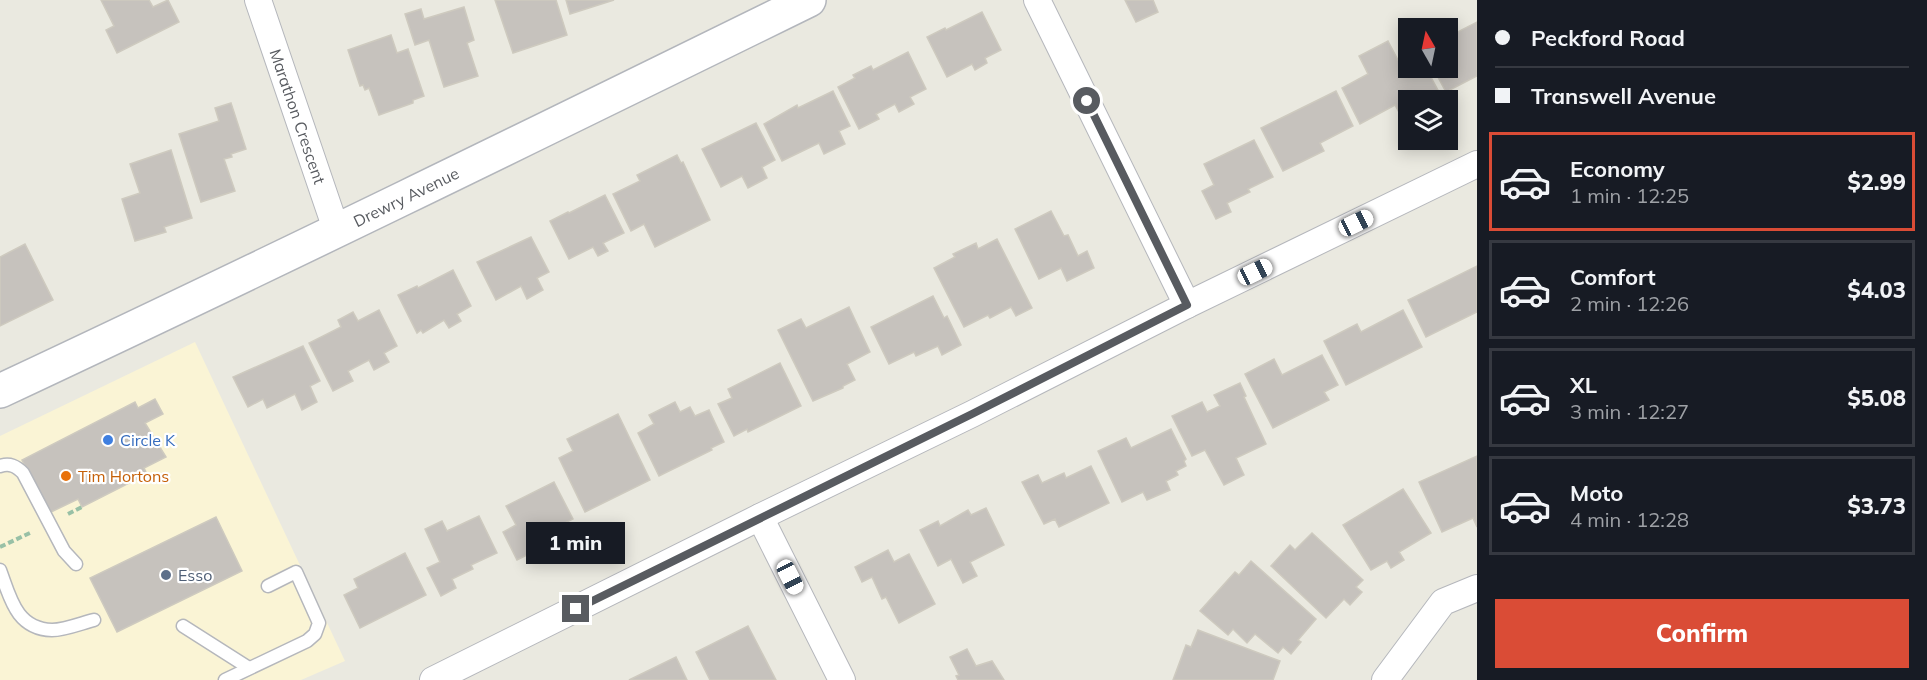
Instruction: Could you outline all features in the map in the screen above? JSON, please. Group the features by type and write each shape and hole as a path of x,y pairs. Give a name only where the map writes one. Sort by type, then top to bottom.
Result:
{"street":[{"name":"Marathon Crescent","path":"258,0 338,232"},
{"name":"Drewry Avenue","path":"0,391 212,289 338,232 809,0"},
{"path":"1037,0 1187,305"},
{"path":"433,680 982,409 1187,305 1477,164"},
{"path":"760,517 842,680"},
{"path":"1385,680 1443,602 1477,588"}],"lane":[{"path":"0,466 17,467 22,473 64,551 76,564"},
{"path":"0,570 13,607 26,621 53,630 94,620"},
{"path":"225,680 307,641 315,634 319,623 296,572 268,586"},
{"path":"183,626 249,668"}],"shaded area":[{"path":"195,342 345,661 301,680 0,680 0,436"}],"building":[{"path":"101,0 149,0 153,7 168,0 179,22 117,53 106,30 114,26"},
{"path":"495,0 556,0 567,35 513,53"},
{"path":"566,0 614,0 570,14"},
{"path":"1125,0 1153,0 1158,12 1136,22"},
{"path":"464,7 474,40 467,43 478,76 444,87 429,40 415,45 405,14 421,9 424,19"},
{"path":"982,12 1001,50 985,58 987,63 975,70 972,64 947,77 927,37"},
{"path":"1477,22 1477,76 1450,90 1445,90 1438,78 1458,78 1458,32"},
{"path":"391,35 397,53 408,49 424,96 413,100 413,103 379,115 369,88 365,90 363,85 360,86 348,50"},
{"path":"1388,41 1398,60 1398,78 1431,78 1438,90 1398,90 1398,110 1395,105 1360,124 1342,88 1368,74 1359,56"},
{"path":"908,52 926,89 910,97 914,104 899,112 895,104 876,114 879,119 859,129 838,87 855,78 853,75 871,66 873,70"},
{"path":"833,91 850,126 839,131 845,144 824,154 819,143 782,161 764,124 797,105 798,108"},
{"path":"1336,91 1353,126 1320,143 1324,151 1283,171 1261,128"},
{"path":"231,103 246,149 224,159 235,191 201,202 179,134 219,121 215,108"},
{"path":"756,123 775,160 762,167 767,178 748,188 742,176 721,187 702,149"},
{"path":"1254,140 1273,177 1248,189 1250,192 1227,203 1231,212 1216,219 1202,191 1214,185 1204,164"},
{"path":"171,150 192,218 164,227 166,232 135,241 122,199 140,193 130,164"},
{"path":"677,155 681,163 683,162 710,220 655,247 644,224 631,231 613,194 640,181 637,175"},
{"path":"605,195 624,233 603,243 608,251 598,256 593,247 569,259 550,221"},
{"path":"1051,211 1064,236 1068,235 1078,256 1087,251 1094,268 1067,281 1061,268 1039,279 1015,229"},
{"path":"531,237 549,272 537,278 543,290 527,299 521,286 496,300 477,262"},
{"path":"997,239 1032,308 1016,316 1011,307 990,318 988,315 964,327 934,268 955,257 953,254 976,243 978,249"},
{"path":"25,244 53,300 0,326 0,257"},
{"path":"1477,266 1477,312 1426,337 1408,300"},
{"path":"453,270 471,306 457,314 461,321 449,328 444,320 423,333 421,330 417,333 398,295 417,286 418,288"},
{"path":"933,296 944,318 947,316 961,345 942,355 938,346 916,356 914,352 889,364 871,327"},
{"path":"849,307 870,352 847,364 855,380 813,401 778,330 801,319 806,328"},
{"path":"379,310 397,346 384,353 389,362 374,370 369,360 348,371 353,381 333,391 309,343 341,327 338,320 353,312 358,321"},
{"path":"1403,310 1422,347 1346,385 1324,341 1357,324 1361,332"},
{"path":"303,346 320,381 310,386 317,402 302,410 295,394 267,408 263,399 248,407 233,377"},
{"path":"1322,355 1338,385 1324,392 1329,400 1273,428 1245,374 1274,359 1282,375"},
{"path":"780,363 801,406 748,432 747,429 734,436 718,404 732,398 728,389"},
{"path":"1240,383 1246,396 1244,397 1266,444 1236,458 1244,475 1224,485 1205,450 1192,456 1172,416 1202,402 1207,412 1220,406 1214,395"},
{"name":"Circle K","path":"155,399 163,414 145,423 166,457 144,468 147,474 82,507 78,499 49,513 22,460 135,402 138,408"},
{"path":"675,402 680,412 690,407 695,416 709,410 724,442 659,476 638,433 654,424 649,415"},
{"path":"618,414 650,480 585,512 559,458 573,451 567,439"},
{"path":"1171,429 1186,459 1184,461 1186,466 1176,471 1178,475 1166,481 1170,490 1147,500 1143,492 1122,502 1098,451 1126,438 1131,448"},
{"path":"1477,456 1477,527 1473,518 1442,532 1419,482"},
{"path":"1091,466 1109,503 1059,527 1055,519 1044,524 1022,482 1038,475 1042,483 1064,473 1066,478"},
{"path":"554,482 573,519 527,545 531,553 517,560 503,532 516,525 506,506"},
{"path":"1403,489 1431,533 1399,552 1404,560 1391,568 1387,561 1371,570 1343,525"},
{"path":"986,508 1004,545 970,562 977,576 963,583 951,559 938,566 920,530 938,521 940,526 968,510 971,515"},
{"path":"479,516 497,553 471,565 473,569 452,579 456,588 441,596 427,568 440,562 425,529 442,521 447,531"},
{"name":"Esso","path":"216,517 242,571 117,632 90,578"},
{"path":"1312,533 1363,580 1356,587 1362,592 1350,605 1344,599 1326,618 1271,566 1290,545 1295,550"},
{"path":"888,550 894,562 909,554 935,604 899,623 886,597 882,599 872,577 862,582 855,567"},
{"path":"405,553 426,595 360,628 344,595 358,588 354,579"},
{"path":"1251,561 1316,619 1298,640 1301,642 1291,654 1283,647 1278,653 1255,634 1247,643 1233,629 1228,635 1200,611 1235,572 1239,575"},
{"path":"748,626 776,680 710,680 696,652"},
{"path":"1198,630 1280,661 1273,680 1173,680 1186,645 1191,647"},
{"path":"967,649 976,666 992,661 1004,680 958,680 956,676 959,675 950,657"},
{"path":"676,657 687,680 629,680"}],"place":[{"name":"Circle K","path":"108,440"},
{"name":"Tim Hortons","path":"66,476"},
{"name":"Esso","path":"166,575"}],"route":[{"path":"576,609 972,414 1187,305 1087,101"}]}
